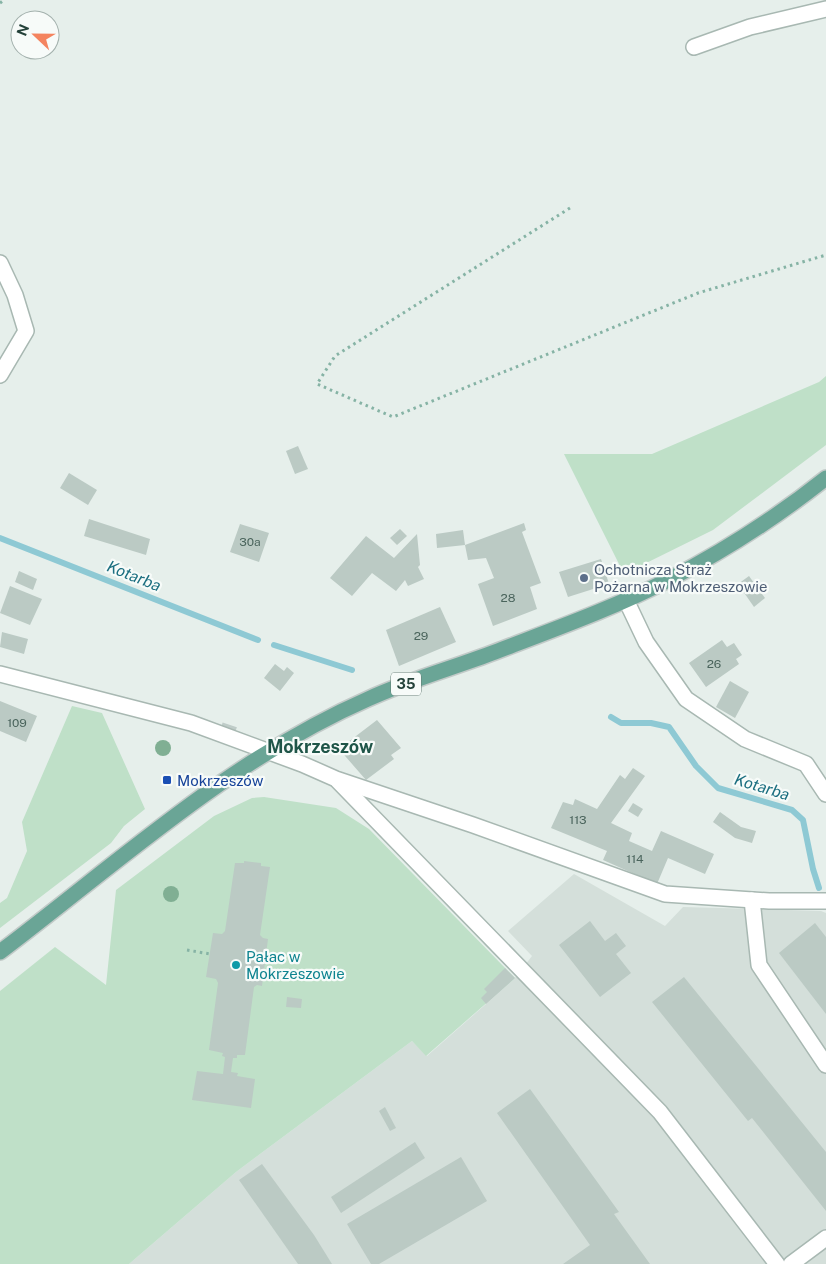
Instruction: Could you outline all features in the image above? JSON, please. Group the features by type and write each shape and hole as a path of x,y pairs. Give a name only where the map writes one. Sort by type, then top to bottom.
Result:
{"main road":[{"name":"35","path":"0,952 182,810 267,752 298,734 368,698 495,652 626,600 667,581 742,538 780,513 826,478"}],"street":[{"path":"694,47 750,27 826,9"},
{"path":"0,263 16,295 26,331 0,375"},
{"path":"626,600 646,642 686,699 745,739 806,764 826,794"},
{"path":"0,674 191,723 302,764 336,779 473,825 665,894 752,900 826,901"},
{"path":"336,779 660,1112 777,1264"},
{"path":"752,900 759,965 826,1065"},
{"path":"791,1264 826,1238"}],"path":[{"path":"0,4 4,0"},
{"path":"570,208 335,356 316,384 393,416 698,293 826,255"},
{"path":"187,950 210,954"}],"shaded area":[{"path":"574,874 665,926 683,907 821,911 826,913 826,1264 129,1264 236,1172 412,1041 427,1056 515,978 532,956 508,931"}],"green space":[{"path":"826,376 826,445 713,530 624,574 564,454 652,454 819,382"},
{"path":"72,706 102,713 145,809 124,826 111,843 0,928 0,903 7,898 27,851 22,822"},
{"path":"264,797 336,808 369,829 515,978 426,1056 412,1041 236,1172 129,1264 0,1264 0,991 55,947 106,985 116,890 214,816 252,798"}],"building":[{"path":"298,446 308,469 295,474 286,451"},
{"path":"69,473 97,490 88,505 60,488"},
{"path":"89,519 150,539 146,555 84,536"},
{"path":"524,523 526,530 522,532 541,583 530,587 537,609 493,626 478,584 494,578 486,558 468,560 465,545"},
{"path":"240,524 269,533 259,562 230,552"},
{"path":"400,529 407,536 397,545 390,538"},
{"path":"463,530 465,545 437,548 436,534"},
{"path":"417,534 420,565 418,567 424,579 408,586 405,580 396,591 372,573 352,596 330,578 366,536 394,558"},
{"name":"Ochotnicza Straż Pożarna w Mokrzeszowie","path":"601,559 609,584 568,597 559,572"},
{"path":"19,571 37,579 33,590 15,582"},
{"path":"749,576 765,598 754,607 738,584"},
{"path":"10,586 42,599 30,625 0,613"},
{"path":"440,607 456,642 399,666 386,630"},
{"path":"2,632 28,639 24,654 0,647"},
{"path":"722,640 727,647 734,643 742,655 736,659 739,664 706,687 689,663"},
{"path":"275,664 284,671 287,667 294,673 280,691 264,678"},
{"path":"730,681 749,692 735,718 716,707"},
{"path":"0,701 37,716 26,742 0,731"},
{"path":"377,720 401,748 391,755 394,759 366,780 339,749"},
{"path":"633,768 645,776 611,823 632,833 629,841 652,851 661,831 714,854 705,874 668,858 657,884 603,860 607,851 551,828 563,802 573,805 575,799 597,809 620,775 625,779"},
{"path":"633,803 643,809 638,817 628,811"},
{"path":"720,812 741,827 756,831 752,843 735,838 713,822"},
{"name":"Pałac w Mokrzeszowie","path":"244,861 261,863 261,866 270,867 260,935 268,939 262,986 257,985 254,987 245,1055 237,1055 237,1058 233,1058 231,1072 238,1073 237,1076 255,1079 251,1108 192,1100 197,1071 223,1074 225,1057 222,1056 223,1053 209,1050 218,983 216,979 206,977 213,933 222,934 225,931 235,863 244,863"},
{"path":"590,921 605,941 616,933 626,946 616,954 631,973 600,997 559,945"},
{"path":"815,923 826,937 826,1014 779,953"},
{"path":"505,968 515,978 486,1004 481,998 487,992 484,989"},
{"path":"684,977 826,1152 826,1211 752,1118 748,1121 652,1002"},
{"path":"287,997 302,999 301,1008 286,1007"},
{"path":"530,1089 619,1212 614,1214 650,1264 563,1264 590,1245 497,1113"},
{"path":"385,1107 396,1128 390,1131 379,1111"},
{"path":"415,1142 425,1158 341,1213 331,1197"},
{"path":"461,1157 487,1201 379,1264 371,1264 347,1224"},
{"path":"262,1164 314,1235 332,1264 298,1264 239,1180"}],"waterway":[{"name":"Kotarba","path":"0,538 258,640"},
{"name":"Kotarba","path":"274,645 352,670"},
{"name":"Kotarba","path":"611,717 621,723 651,723 669,727 696,766 718,788 792,810 803,820 819,888"}],"tunnel":[{"path":"225,739 232,718"}],"place":[{"name":"Ochotnicza Straż Pożarna w Mokrzeszowie","path":"584,578"},
{"name":"Mokrzeszów","path":"167,780"},
{"name":"Pałac w Mokrzeszowie","path":"236,965"}],"district":[{"name":"Mokrzeszów","path":"320,746"}]}
